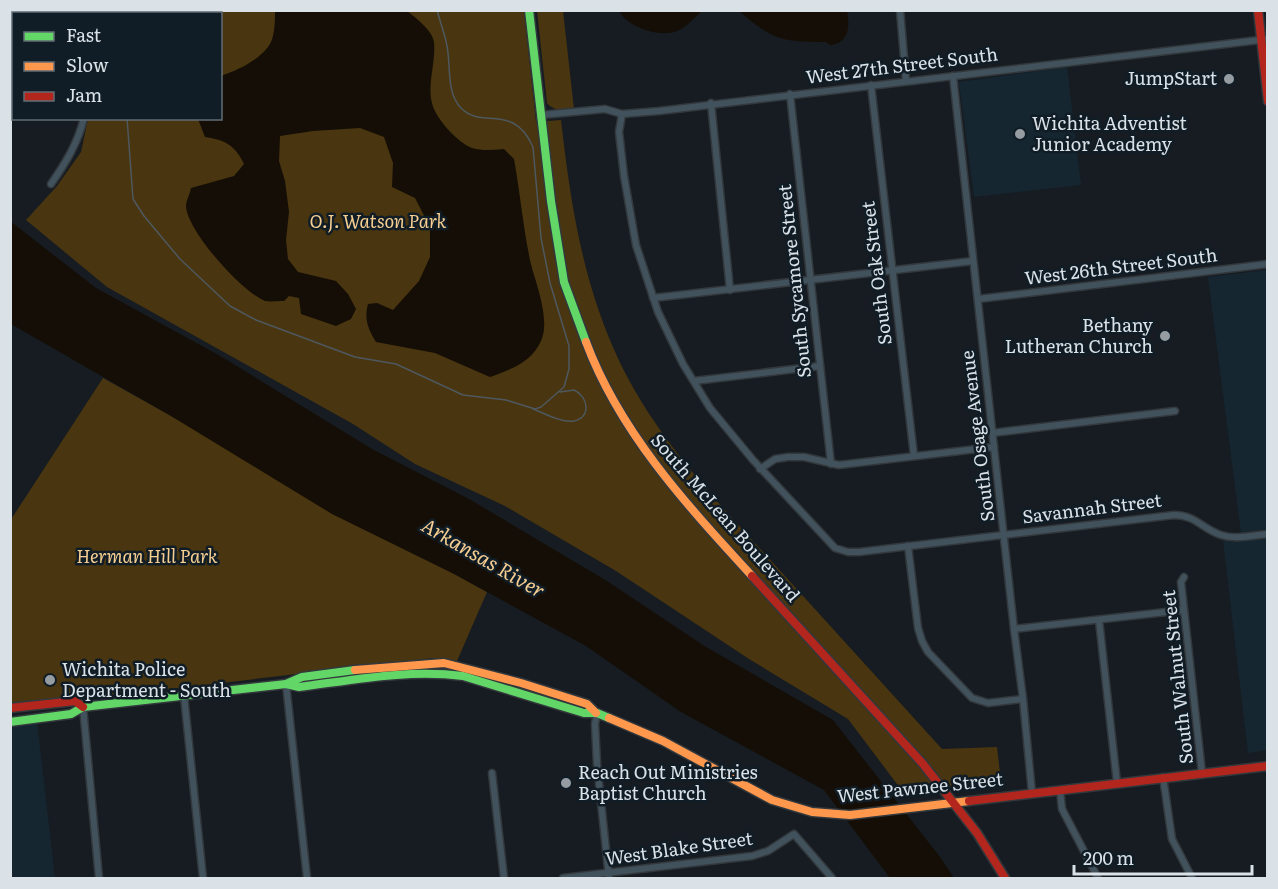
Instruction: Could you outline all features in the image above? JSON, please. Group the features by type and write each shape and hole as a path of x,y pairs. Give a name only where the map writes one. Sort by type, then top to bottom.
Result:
{"main road":[{"name":"South McLean Boulevard","path":"529,10 550,201 564,282 596,369 639,444 700,519 923,764 977,833 1005,879"},
{"path":"1258,10 1264,39 1268,100"},
{"name":"West Pawnee Street","path":"83,707 286,684 302,676 374,667 444,663 521,683 587,704 597,713 663,741 772,800 812,812 850,815 1268,766"},
{"path":"10,708 75,701 83,707 71,714 10,722"}],"street":[{"path":"900,10 906,81"},
{"name":"West 27th Street South","path":"541,115 605,109 622,114 1264,39"},
{"name":"South Osage Avenue","path":"953,76 1032,793"},
{"name":"South Oak Street","path":"871,85 914,456"},
{"name":"South Sycamore Street","path":"790,94 831,464"},
{"path":"711,103 730,290"},
{"path":"622,114 619,132 624,176 636,245 653,298 673,343 710,408 760,469 775,459 788,457 804,457 831,464 846,464 994,447"},
{"path":"51,184 66,163 81,132 84,120"},
{"path":"653,298 973,261"},
{"name":"West 26th Street South","path":"978,299 1268,264"},
{"path":"694,381 820,366"},
{"path":"992,433 1175,411"},
{"name":"Savannah Street","path":"760,469 829,544 843,551 853,552 1174,515 1191,517 1223,536 1268,534"},
{"path":"908,546 918,628 928,652 967,694 975,699 988,703 1023,699"},
{"name":"South Walnut Street","path":"1185,578 1181,582 1202,773"},
{"path":"1014,629 1184,610"},
{"path":"1099,620 1117,783"},
{"path":"286,684 307,879"},
{"path":"184,696 203,879"},
{"path":"83,707 99,879"},
{"path":"597,713 595,724 597,764 609,876"},
{"path":"492,773 504,879"},
{"name":"South Walnut Street","path":"1163,777 1172,839 1192,879"},
{"path":"1060,790 1062,809 1098,879"},
{"name":"West Blake Street","path":"563,879 609,876 752,856 768,851 794,834 832,879"}],"shaded area":[{"name":"Wichita Adventist Junior Academy","path":"1067,67 1081,185 974,197 959,82"},
{"path":"1267,270 1267,529 1241,533 1208,277"},
{"path":"1267,538 1267,750 1248,753 1223,540 1230,542"},
{"path":"37,722 55,878 11,878 10,725"}],"green space":[{"name":"O.J. Watson Park","path":"524,11 536,122 561,120 578,235 592,290 612,345 644,406 705,488 942,749 997,747 1001,781 903,792 848,719 749,659 616,571 505,506 415,464 353,424 107,287 26,220 57,186 81,152 88,120 222,120 222,12 87,12"},
{"path":"537,11 563,11 574,109 556,109 547,103"},
{"name":"Herman Hill Park","path":"103,378 487,592 457,661 433,658 94,698 72,697 11,703 10,521"}],"water":[{"path":"275,11 407,11 430,33 434,42 431,96 434,109 442,123 454,136 472,148 504,149 514,159 530,260 541,300 544,322 541,341 537,349 526,360 490,377 435,353 376,342 367,324 368,304 377,303 393,310 419,281 430,257 430,227 415,198 392,187 393,163 384,137 360,128 280,136 279,161 285,181 289,212 286,240 288,259 298,272 336,281 348,294 356,309 351,319 336,326 301,314 299,298 289,296 284,301 265,301 230,274 205,245 189,217 186,206 191,188 234,176 244,164 229,144 205,137 198,120 222,120 222,76 258,57 270,44 275,25"},
{"path":"619,11 702,11 681,29 662,33 636,26 623,17"},
{"path":"739,11 847,11 848,28 845,38 836,44 788,40 770,34"},
{"name":"Arkansas River","path":"10,221 96,288 222,357 372,449 469,499 607,581 706,647 833,720 954,878 890,878 824,790 681,712 586,646 454,574 332,514 171,416 11,324"}],"railway":[{"path":"127,120 133,199 144,216 180,259 230,306 256,320 355,357 396,364 463,395 506,400 535,409 541,407 564,387 569,369 569,346 550,283 541,238 533,147 525,133 516,125 507,121 469,114 456,102 451,87 446,42 437,10"},
{"path":"533,409 564,421 580,419 586,411 585,401 574,390 560,392"}],"traffic: fast":[{"path":"529,10 551,201 564,282 586,342"},
{"path":"10,722 71,714 83,707 286,684 302,677 355,670"},
{"path":"286,684 299,687 422,674 463,676 584,713 597,713 609,718"}],"traffic: slow":[{"path":"586,342 600,375 636,437 680,495 752,576"},
{"path":"355,670 444,663 521,683 587,704 596,713"},
{"path":"609,718 663,741 772,800 812,812 850,815 969,801"}],"traffic: jam":[{"path":"1258,10 1268,101"},
{"path":"752,576 923,764 977,833 1005,878"},
{"path":"10,708 75,701 83,707"},
{"path":"969,801 1268,766"}],"place":[{"name":"JumpStart","path":"1229,79"},
{"name":"Wichita Adventist Junior Academy","path":"1020,134"},
{"name":"Bethany Lutheran Church","path":"1165,336"},
{"name":"Wichita Police Department - South","path":"50,680"},
{"name":"Reach Out Ministries Baptist Church","path":"566,783"}]}
